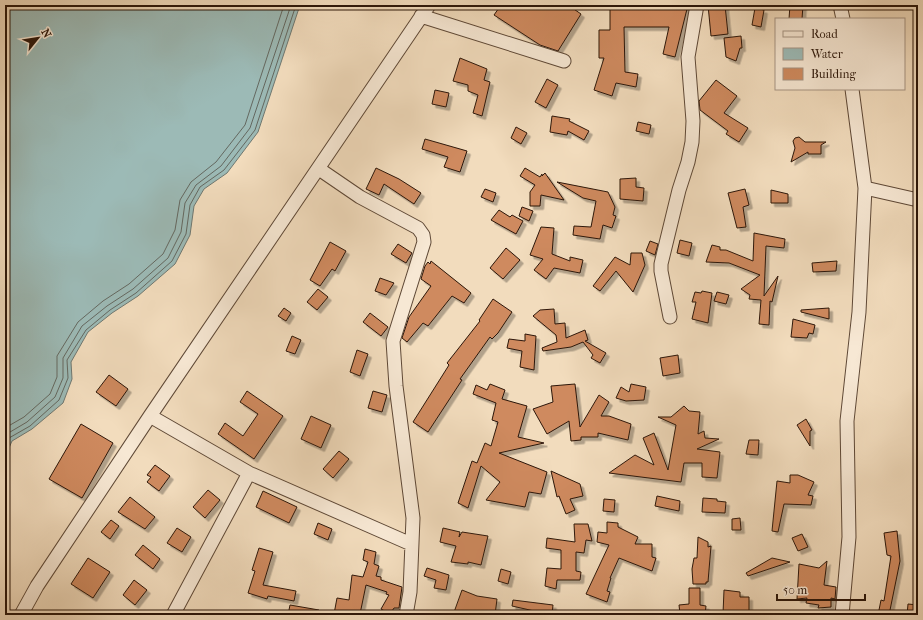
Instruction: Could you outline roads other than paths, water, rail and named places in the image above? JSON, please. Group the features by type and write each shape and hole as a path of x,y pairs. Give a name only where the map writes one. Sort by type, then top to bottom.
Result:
{"street":[{"path":"670,317 661,271 692,142 693,121 688,57 697,5"},
{"path":"840,5 843,18"},
{"path":"21,615 37,586 150,416 319,169 425,10 564,61"},
{"path":"842,615 849,537 847,421 858,312 865,188 852,90"},
{"path":"319,169 360,197 418,228 423,235 424,242 418,265 393,341 397,393 412,510 410,592 406,615"},
{"path":"865,188 918,200"},
{"path":"150,416 249,473 411,544"},
{"path":"173,615 249,473"}],"water":[{"path":"5,5 300,5 258,132 227,173 204,189 194,206 190,235 175,264 138,296 112,313 88,332 71,362 72,379 63,403 32,429 12,441 5,457"}]}
